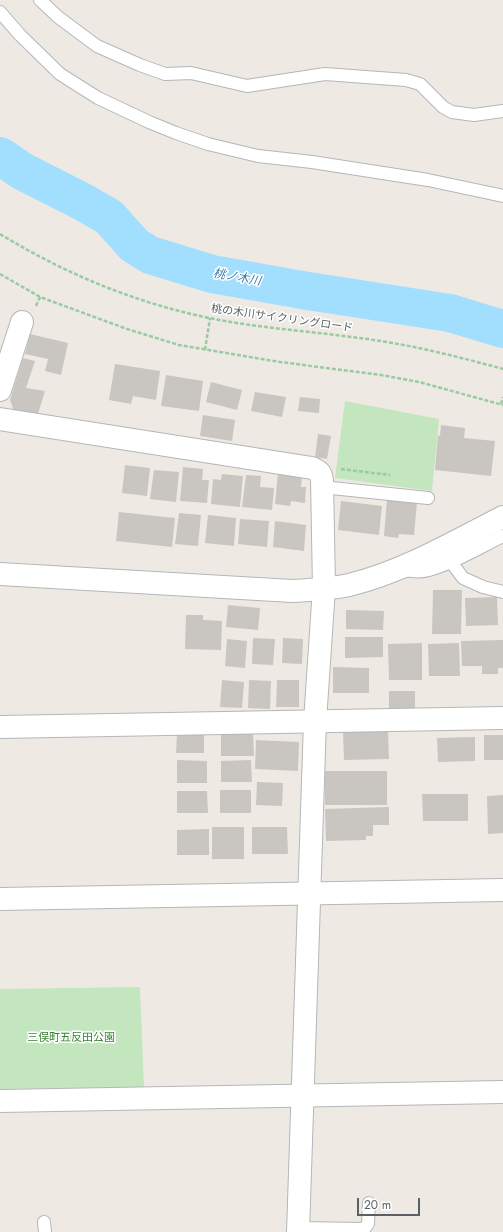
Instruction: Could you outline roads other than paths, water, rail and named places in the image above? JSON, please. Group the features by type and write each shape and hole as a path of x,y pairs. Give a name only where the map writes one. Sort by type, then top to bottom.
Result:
{"street":[{"path":"0,390 22,322"},
{"path":"0,419 312,468 318,470 322,474 324,588 315,721 298,1230"},
{"path":"0,574 292,591 324,588 349,585 396,569 503,517"},
{"path":"0,727 503,718"},
{"path":"0,898 503,890"},
{"path":"0,1101 503,1092"}],"lane":[{"path":"40,0 58,17 97,46 165,74 191,73 247,86 325,74 406,80 420,84 443,107 452,112 474,115 503,111"},
{"path":"0,12 20,35 60,74 98,98 176,133 208,144 258,156 312,162 413,178 503,196"},
{"path":"322,486 428,498"},
{"path":"396,569 416,572 428,571 451,562 503,536"},
{"path":"451,562 463,578 483,587 503,592"},
{"path":"298,1230 364,1229 368,1224 369,1203"}],"waterway":[{"name":"桃ノ木川","path":"0,156 22,171 109,217 134,245 150,255 212,274 308,291 450,313 503,329"}],"park label":[{"name":"三俣町五反田公園","path":"71,1038"}]}
